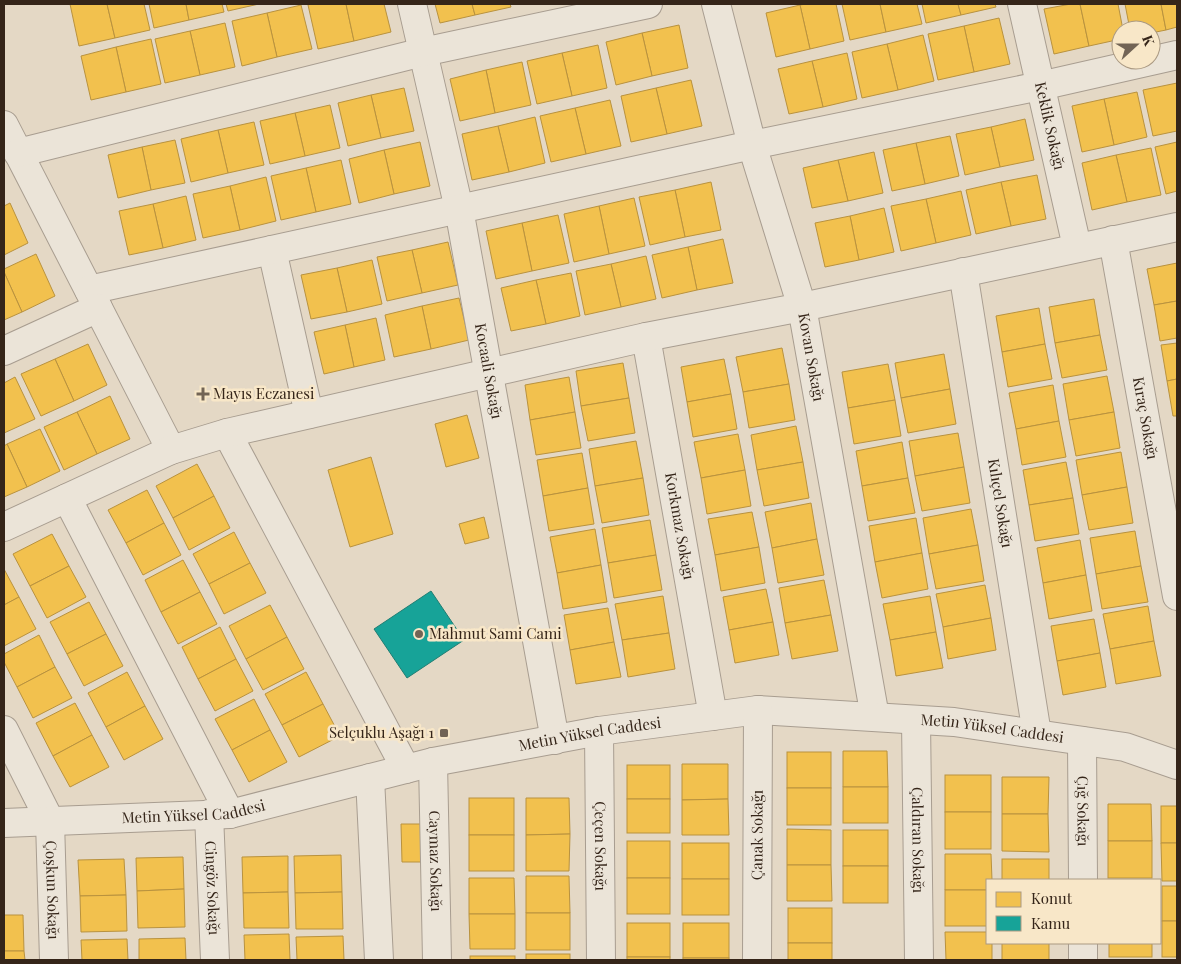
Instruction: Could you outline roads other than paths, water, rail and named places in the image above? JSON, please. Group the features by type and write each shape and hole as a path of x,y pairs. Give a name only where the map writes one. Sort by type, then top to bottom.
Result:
{"street":[{"name":"Kocaali Sokağı","path":"412,4 459,209 555,740"},
{"path":"16,165 423,52 648,4"},
{"name":"Kovan Sokağı","path":"716,4 752,145 802,307 875,718"},
{"name":"Keklik Sokağı","path":"1022,4 1077,247"},
{"path":"4,351 93,299 272,250 752,145 1040,86 1177,55"},
{"path":"4,125 16,165 93,299 171,450"},
{"path":"4,527 171,450 227,432 646,337 802,307 1177,227"},
{"name":"Kıraç Sokağı","path":"1113,240 1177,596"},
{"path":"272,250 309,414"},
{"name":"Kılıçel Sokağı","path":"963,272 1037,734"},
{"name":"Korkmaz Sokağı","path":"646,337 712,716"},
{"path":"227,432 406,769"},
{"path":"67,498 220,814"},
{"name":"Metin Yüksel Caddesi","path":"4,823 220,814 433,762 599,731 758,710 954,722 1125,747 1177,765"},
{"name":"Çanak Sokağı","path":"757,960 758,710"},
{"name":"Çaldıran Sokağı","path":"916,720 919,960"},
{"path":"4,730 50,821"},
{"name":"Çeçen Sokağı","path":"599,731 601,960"},
{"name":"Çığ Sokağı","path":"1082,741 1083,879"},
{"name":"Caymaz Sokağı","path":"433,762 437,960"},
{"path":"370,778 379,960"},
{"name":"Cingöz Sokağı","path":"215,960 220,814"},
{"name":"Çoşkun Sokağı","path":"50,821 54,960"},
{"path":"1083,944 1083,960"}],"place":[{"name":"Mayıs Eczanesi","path":"203,394"},
{"name":"Mahmut Sami Cami","path":"419,634"},
{"name":"Selçuklu Aşağı 1","path":"444,733"}]}
